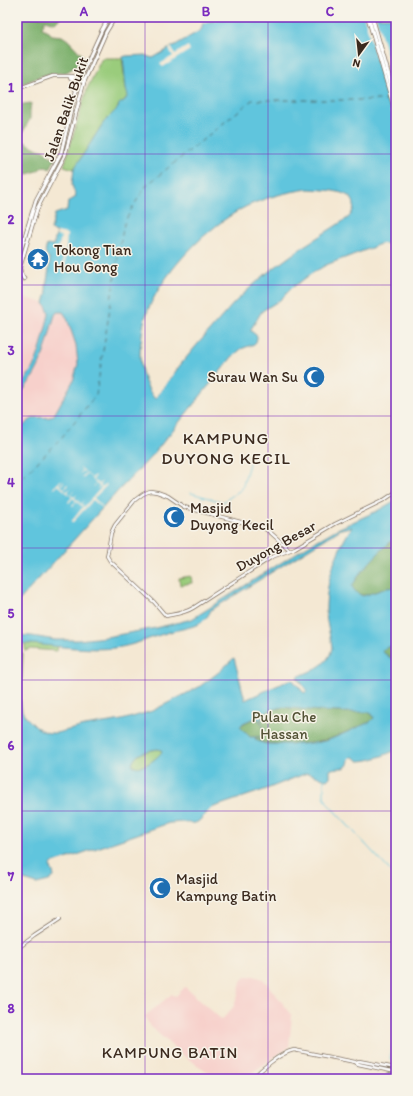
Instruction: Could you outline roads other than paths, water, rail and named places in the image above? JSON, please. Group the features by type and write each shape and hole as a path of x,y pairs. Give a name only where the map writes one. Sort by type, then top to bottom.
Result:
{"highway":[{"path":"368,17 396,114"},
{"path":"372,17 396,101"}],"main road":[{"name":"Jalan Balik Bukit","path":"17,262 36,200 60,153 79,79 109,17"},
{"name":"Jalan Balik Bukit","path":"17,277 37,209 65,155 84,80 109,26 115,17"},
{"path":"71,79 74,82 76,91"},
{"path":"20,268 24,279"}],"street":[{"path":"17,89 53,76 72,76 79,79"},
{"path":"66,77 84,80"},
{"name":"Duyong Besar","path":"290,550 264,528 184,506 173,499 157,492 150,491 143,494 132,504 113,528 107,556 154,602 166,616 187,612 272,557 290,550 302,545 335,524 384,500 396,492"},
{"path":"17,950 34,936 60,919"},
{"path":"252,1079 259,1071 286,1052 294,1050 396,1072"},
{"path":"355,1062 359,1061 396,1068"}],"water":[{"path":"232,17 396,17 396,248 390,244 381,244 326,265 293,287 280,300 262,311 251,329 251,331 257,336 256,342 241,349 232,357 151,457 117,492 17,603 17,431 32,419 54,415 73,381 78,364 76,345 67,318 63,312 57,312 40,364 17,398 19,388 36,361 49,314 44,303 47,293 46,287 50,263 45,251 47,245 53,246 57,232 51,230 55,214 67,210 68,202 76,197 72,185 74,169 104,122 128,96 123,57 145,55 153,58 201,30 203,23","holes":["308,189 328,190 349,197 353,201 354,207 350,216 304,246 267,273 251,287 234,303 196,346 155,399 144,379 140,349 145,318 161,285 186,253 216,226 232,215 247,206 262,200 285,193"]},
{"path":"396,500 396,537 367,566 352,586 356,592 363,596 387,588 396,587 396,645 385,648 382,651 396,662 396,750 364,761 359,761 354,757 351,757 347,766 330,770 330,777 327,780 307,773 264,790 211,808 195,823 169,823 51,864 50,866 54,877 49,881 37,884 17,878 17,688 19,691 22,711 25,716 36,727 49,733 56,733 85,726 122,720 152,711 199,687 219,672 234,658 245,700 292,679 304,693 307,691 297,677 324,663 328,658 332,647 327,624 326,599 333,567 341,546 352,527 341,529 211,610 204,620 194,626 129,645 107,649 17,644 17,635 55,640 78,640 106,637 156,628 192,619 335,530 377,511","holes":["284,707 326,711 367,712 372,714 374,718 370,722 331,739 305,744 264,743 255,739 256,737 250,737 240,727 243,723 252,719 259,719 263,726 261,722 263,715 277,708","161,750 162,752 148,764 140,767 132,765 133,761 138,755 146,751"]}],"waterway":[{"path":"191,493 223,502 242,489 250,460"},
{"path":"324,780 324,796 328,804 396,877"},
{"path":"391,1060 390,1058 393,1043"},
{"path":"387,1079 389,1073"}],"place":[{"name":"Tokong Tian Hou Gong","path":"38,259"},
{"name":"Surau Wan Su","path":"314,377"},
{"name":"Masjid Duyong Kecil","path":"174,517"},
{"name":"Masjid Kampung Batin","path":"160,888"}],"district":[{"name":"KAMPUNG DUYONG KECIL","path":"226,448"},
{"name":"KAMPUNG BATIN","path":"170,1052"}],"park label":[{"name":"Pulau Che Hassan","path":"284,726"}]}
